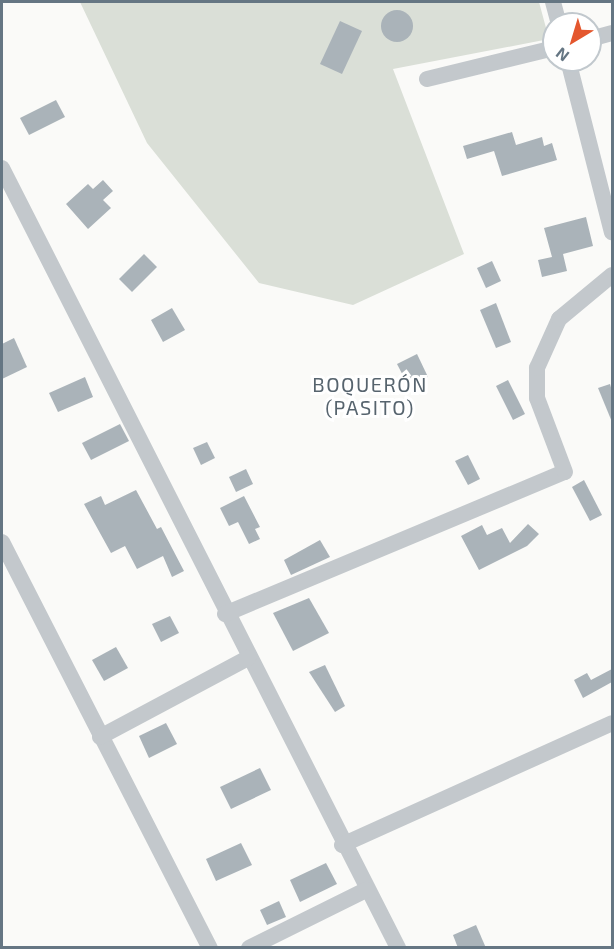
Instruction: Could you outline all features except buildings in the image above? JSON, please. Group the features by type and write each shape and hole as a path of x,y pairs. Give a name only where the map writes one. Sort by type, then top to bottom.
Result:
{"street":[{"path":"427,79 542,51"},
{"path":"571,72 612,232"},
{"path":"2,168 342,845 398,948"},
{"path":"225,614 565,472 537,398 537,368 559,319 612,275"},
{"path":"2,542 210,948"},
{"path":"100,737 248,658"},
{"path":"342,845 612,723"},
{"path":"249,948 366,890"}],"shaded area":[{"path":"80,2 539,2 542,13 542,40 393,69 464,254 353,305 259,283 147,143"}],"district":[{"name":"BOQUERÓN (PASITO)","path":"370,396"}]}
